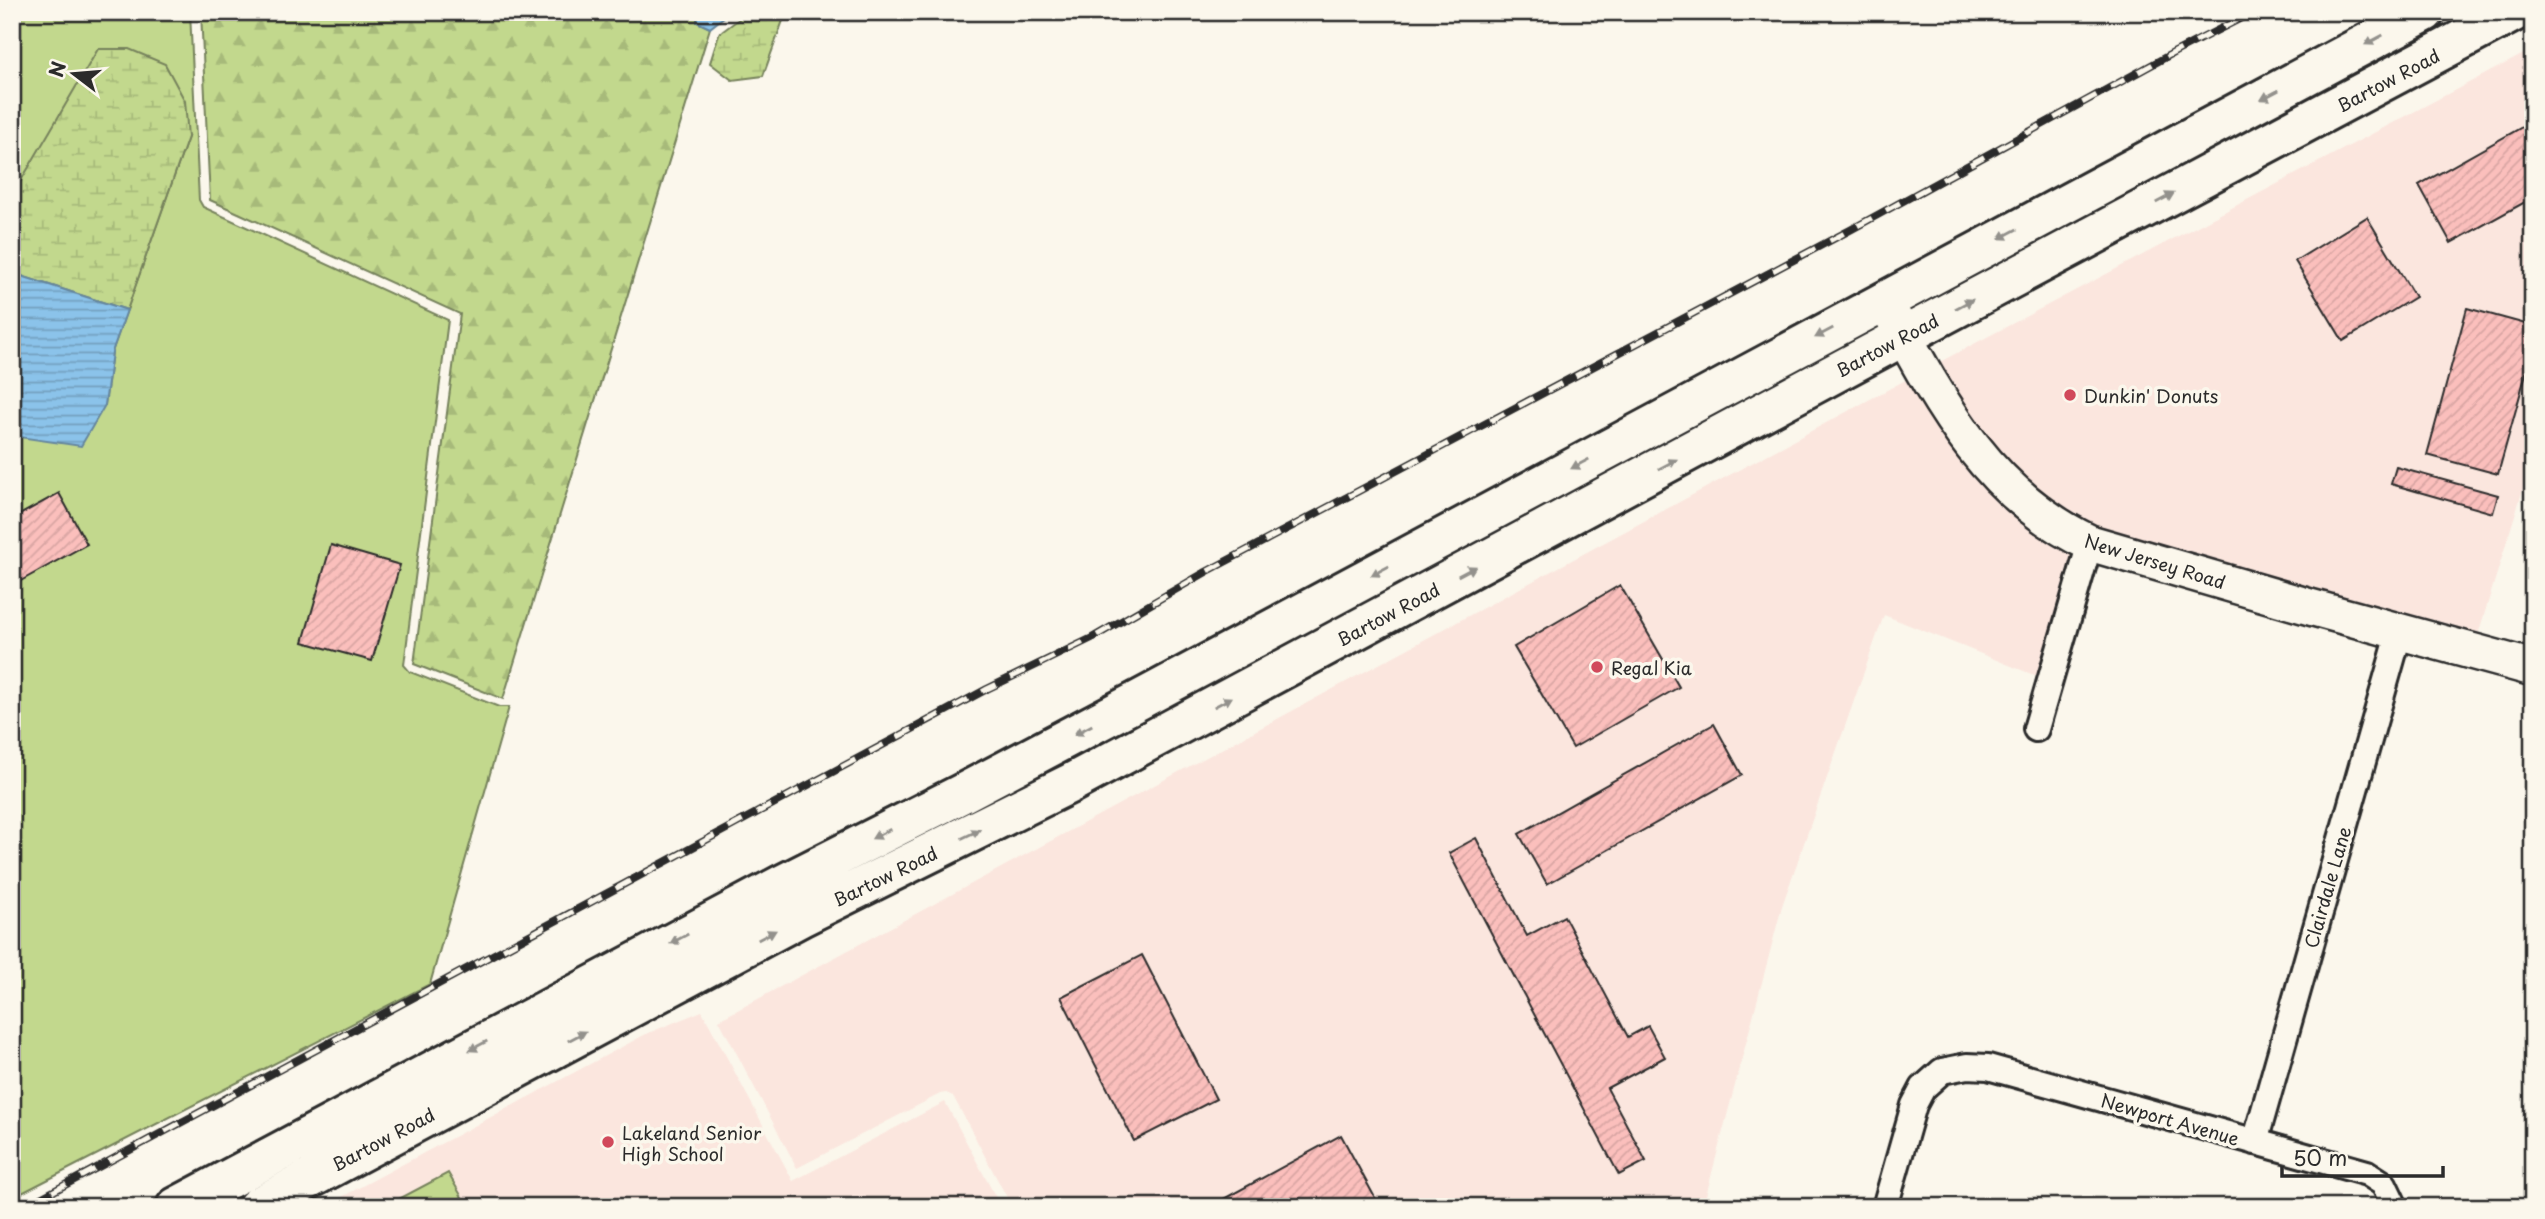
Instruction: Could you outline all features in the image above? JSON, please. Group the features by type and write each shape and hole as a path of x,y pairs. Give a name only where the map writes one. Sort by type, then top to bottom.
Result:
{"main road":[{"path":"176,1207 757,897 1143,698 2425,12"},
{"name":"Bartow Road","path":"257,1207 802,917 980,830 1163,734 2514,12"},
{"path":"2330,63 2350,100"}],"street":[{"name":"New Jersey Road","path":"1884,300 1945,409 1995,475 2053,522 2090,543 2533,668"},
{"path":"2036,729 2090,543"},
{"name":"Clairdale Lane","path":"2255,1142 2400,631"},
{"path":"1143,698 1163,734"},
{"name":"Newport Avenue","path":"1885,1207 1914,1105 1923,1088 1942,1071 1967,1066 1988,1067 2367,1174 2384,1184 2395,1205"}],"shaded area":[{"path":"2533,49 2533,457 2476,641 2094,532 2004,468 1934,365"},
{"path":"1913,376 2076,548 2039,677 1884,615 1782,906 1703,1207 1012,1207 953,1096 946,1093 797,1168 719,1020"},
{"name":"Lakeland Senior High School","path":"702,1011 793,1181 945,1102 1001,1207 323,1207 646,1034"}],"green space":[{"path":"12,12 190,12 199,200 203,207 448,320 404,665 410,672 499,707 509,707 430,984 12,1198 12,436 105,405 112,352 188,137 28,170 12,196"},
{"path":"201,12 698,12 697,22 710,28 503,699 414,664 460,314 210,200"},
{"path":"741,12 786,12 763,76 732,80 710,63 719,34 739,19"},
{"path":"98,49 129,49 165,64 185,101 188,137 127,310 12,273 12,196"},
{"path":"448,1173 462,1197 444,1207 384,1207"}],"water":[{"path":"698,12 730,12 710,28 697,22"},
{"path":"12,273 127,310 112,352 105,405 81,446 12,436"}],"building":[{"path":"2533,121 2533,183 2527,201 2451,243 2419,185"},
{"path":"2367,217 2415,297 2343,341 2295,261"},
{"path":"2467,308 2533,326 2533,348 2498,474 2427,455"},
{"path":"2396,467 2498,495 2493,513 2391,484"},
{"path":"59,493 87,544 17,583 12,574 12,519"},
{"path":"331,545 400,565 372,661 303,642"},
{"name":"Regal Kia","path":"1620,585 1679,687 1573,748 1514,647"},
{"path":"1714,724 1742,775 1547,884 1519,834"},
{"path":"1476,838 1527,936 1564,916 1628,1037 1648,1026 1665,1057 1607,1088 1646,1161 1619,1175 1449,853"},
{"path":"1142,955 1216,1099 1134,1141 1061,997"},
{"path":"1341,1135 1380,1207 1209,1207"}],"railway":[{"path":"24,1207 987,689 1092,638 1206,572 1852,229 2253,12"}],"place":[{"name":"Dunkin' Donuts","path":"2070,395"},
{"name":"Regal Kia","path":"1597,667"},
{"name":"Lakeland Senior High School","path":"608,1142"}]}
